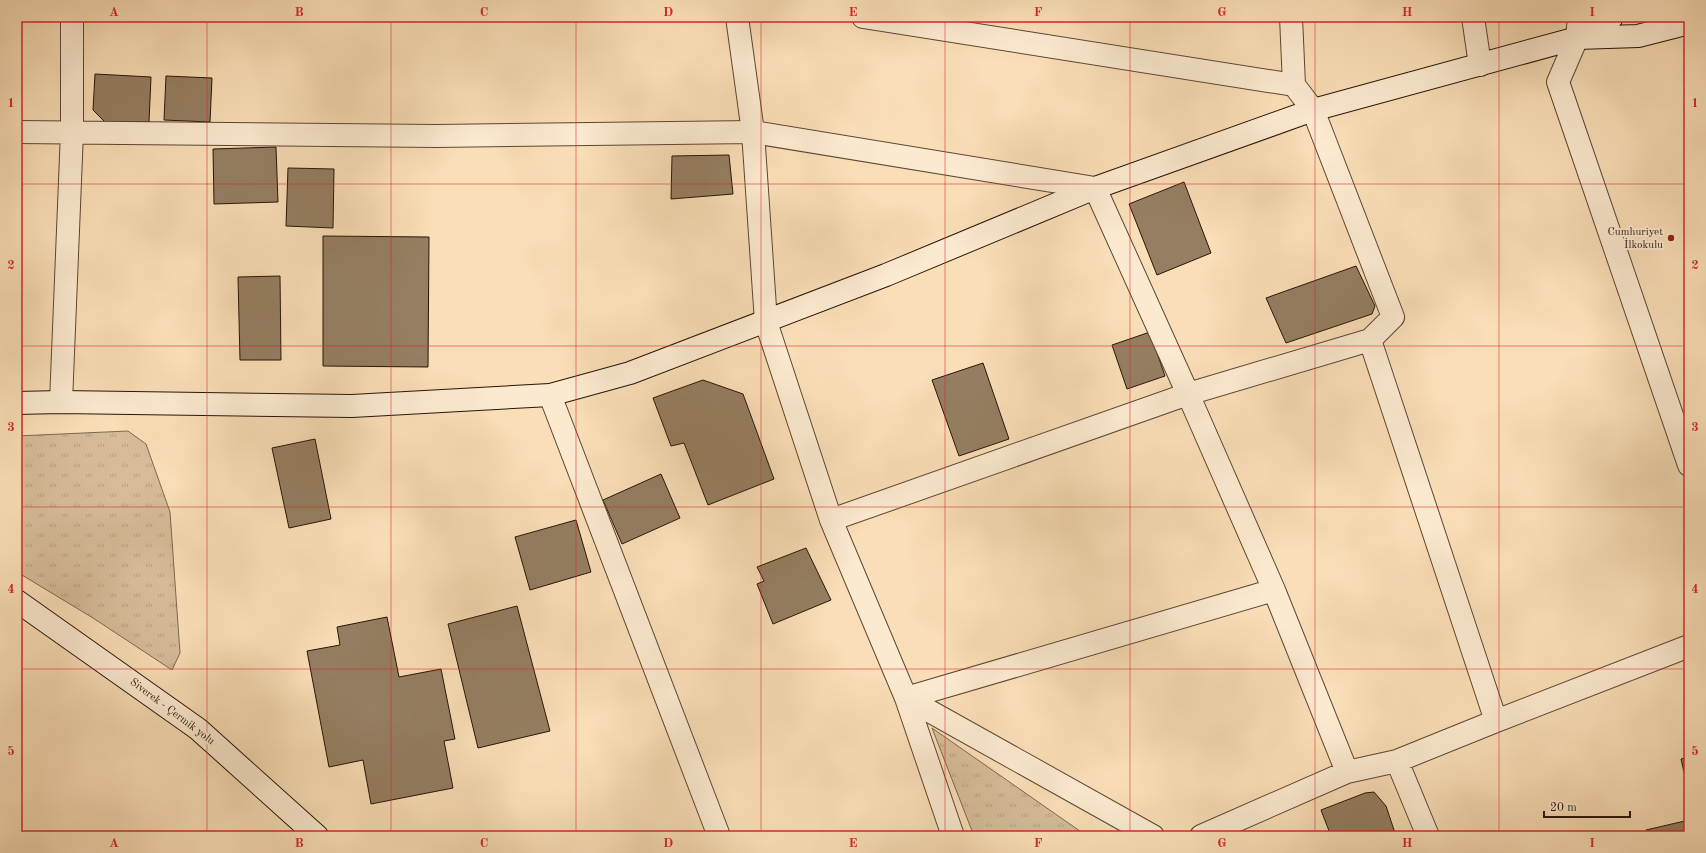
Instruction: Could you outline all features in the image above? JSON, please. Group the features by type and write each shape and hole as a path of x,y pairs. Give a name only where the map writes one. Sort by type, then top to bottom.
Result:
{"street":[{"path":"61,402 72,132 72,17"},
{"path":"737,17 753,132 766,322 831,520 906,698 953,836"},
{"path":"863,17 1294,86"},
{"path":"831,520 1188,394 1370,340 1393,317 1313,110 1294,86 1291,17"},
{"path":"1473,17 1480,65"},
{"path":"17,403 61,402 352,406 550,395 630,373 886,275 1095,188 1313,110 1480,65 1578,27 1612,17"},
{"path":"1578,27 1638,36 1689,23"},
{"path":"1578,27 1558,82 1689,465"},
{"path":"17,132 436,136 753,132 1095,188"},
{"path":"1095,188 1274,590 1347,772"},
{"path":"1370,340 1496,720"},
{"path":"550,395 720,836"},
{"path":"906,698 1274,590"},
{"name":"Siverek - Çermik yolu","path":"17,601 198,729 317,836"},
{"path":"1201,836 1347,772 1397,761 1496,720 1689,646"},
{"path":"906,698 1153,836"},
{"path":"1397,761 1428,836"}],"green space":[{"path":"128,431 146,444 170,512 180,653 172,670 93,618 17,572 17,436"},
{"path":"932,728 1087,836 974,836"}],"building":[{"path":"95,74 151,77 149,122 105,122 93,110"},
{"path":"166,76 212,78 210,122 164,120"},
{"path":"276,147 278,202 214,204 213,149"},
{"path":"729,155 733,194 671,199 672,156"},
{"path":"288,168 334,169 333,228 286,226"},
{"path":"1184,182 1211,253 1157,275 1129,204"},
{"path":"323,236 429,237 428,367 323,366"},
{"path":"1356,266 1375,306 1372,314 1286,343 1266,298"},
{"path":"280,276 281,360 240,360 238,277"},
{"path":"1150,332 1165,376 1127,389 1112,345"},
{"path":"983,363 1009,439 959,456 932,380"},
{"path":"703,380 743,394 774,479 708,505 684,443 671,446 653,398"},
{"path":"315,439 331,519 289,528 272,448"},
{"path":"661,474 680,518 622,544 603,500"},
{"path":"576,520 591,572 530,590 515,537"},
{"path":"806,548 831,600 773,624 757,584 764,581 757,567"},
{"path":"517,606 550,731 478,748 448,624"},
{"path":"387,617 399,677 441,669 455,739 444,741 453,788 371,804 363,760 329,767 307,651 340,645 337,627"},
{"path":"1689,757 1689,794 1681,759"},
{"path":"1374,792 1386,806 1396,836 1331,836 1321,810 1365,793"},
{"path":"1689,820 1689,836 1647,836 1646,830"}],"place":[{"name":"Cumhuriyet İlkokulu","path":"1671,238"}]}
